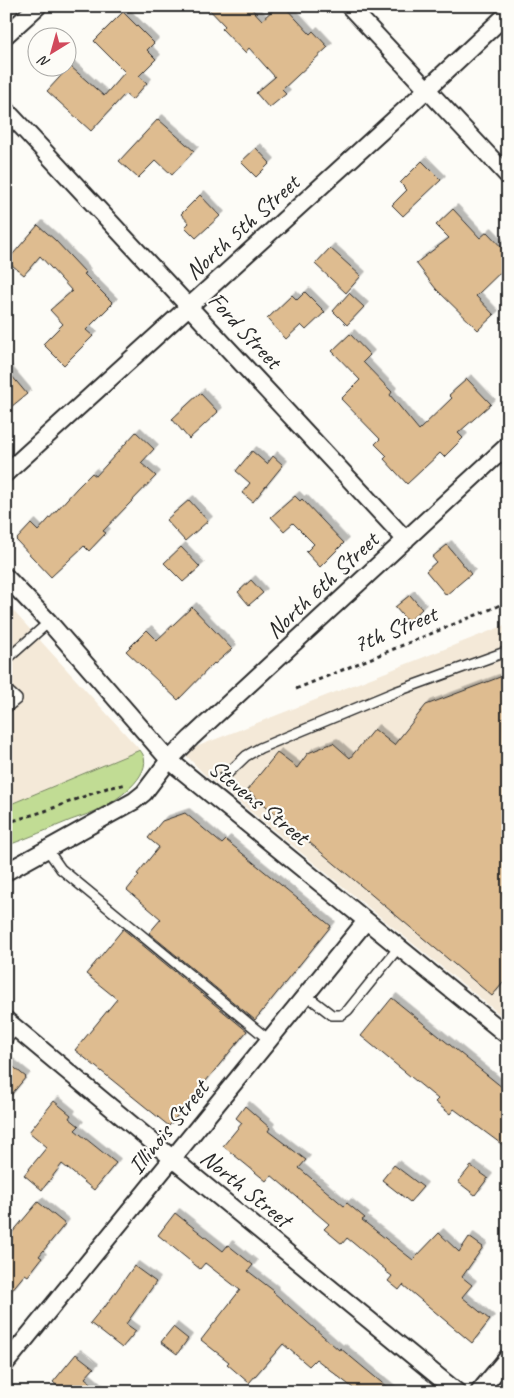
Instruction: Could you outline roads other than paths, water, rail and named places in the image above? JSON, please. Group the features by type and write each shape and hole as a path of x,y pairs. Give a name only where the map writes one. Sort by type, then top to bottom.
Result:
{"street":[{"path":"6,35 38,6"},
{"path":"349,6 508,176"},
{"name":"North 5th Street","path":"6,473 428,90 508,13"},
{"name":"Ford Street","path":"6,110 406,540"},
{"name":"North 6th Street","path":"6,872 134,801 144,793 169,760 191,738 508,445"},
{"name":"Stevens Street","path":"6,578 49,622 169,760 508,1036"},
{"name":"Illinois Street","path":"6,1363 366,921"},
{"name":"North Street","path":"10,1030 172,1158 458,1392"},
{"path":"479,1392 508,1357"}],"lane":[{"path":"6,660 49,622"},
{"path":"224,777 246,756 260,748 395,692 508,651"},
{"path":"6,689 17,699 6,708"},
{"path":"46,849 61,868 82,887 269,1040"},
{"path":"306,995 332,1015 341,1015 348,1010 399,947"}]}
